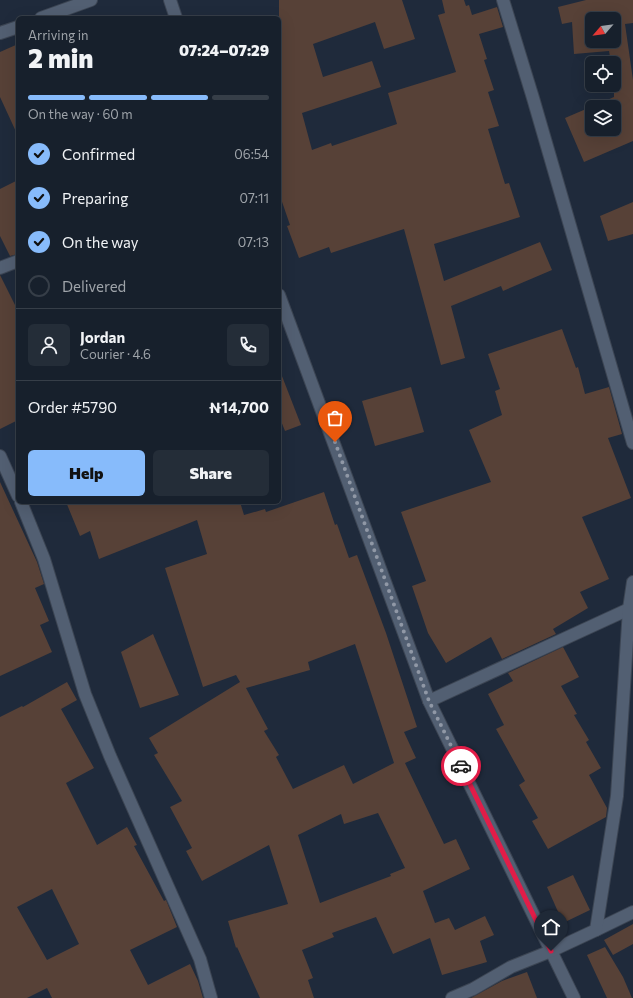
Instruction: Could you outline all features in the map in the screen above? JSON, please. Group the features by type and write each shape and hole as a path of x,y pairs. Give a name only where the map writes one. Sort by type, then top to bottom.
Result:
{"street":[{"path":"47,16 91,0"},
{"path":"170,0 175,16"},
{"path":"503,0 633,442"},
{"path":"0,33 16,27"},
{"path":"0,268 16,262"},
{"path":"281,299 429,701 573,996"},
{"path":"0,456 16,492"},
{"path":"22,504 44,559 85,694 110,756 200,959 211,998"},
{"path":"596,930 617,796 629,609 633,582"},
{"path":"429,701 629,609"},
{"path":"452,998 473,989 511,967 551,951 633,912"}],"building":[{"path":"279,0 402,0 415,39 384,49 375,22 313,44 323,77 372,61 381,87 302,113 312,150 331,143 332,146 397,124 388,93 456,72 438,15 445,13 442,0 464,0 466,6 469,5 472,15 497,7 503,27 479,34 487,59 484,60 494,90 488,92 499,126 488,129 505,184 509,183 520,217 434,244 444,281 540,242 552,270 503,291 501,286 451,306 465,358 441,365 404,229 331,253 329,247 299,258 287,226 290,225 281,199 281,16 279,16"},
{"path":"586,0 633,0 633,23 625,24 633,80 633,141 584,162 565,118 585,109 585,136 621,136 621,100 607,100 614,97 614,92 621,92 621,56 610,56 609,51 574,54 572,22 562,24 558,7"},
{"path":"16,45 16,132 0,97 0,52"},
{"path":"16,181 16,254 10,256 0,236 0,189"},
{"path":"633,202 633,234 608,241 600,216"},
{"path":"0,275 16,307 16,421 0,429"},
{"path":"562,329 576,368 578,367 585,394 609,387 622,434 608,438 631,498 582,517 609,579 580,592 588,608 553,629 556,634 502,659 491,637 446,663 428,633 412,586 426,581 401,512 491,482 469,430 502,415 495,391 500,389 488,354"},
{"path":"281,374 301,425 285,431 281,421"},
{"path":"411,387 424,432 375,446 362,401"},
{"path":"0,482 37,562 44,584 35,588 49,621 40,625 52,652 0,676"},
{"path":"324,492 335,525 337,524 349,558 357,555 386,633 417,727 404,732 416,758 405,763 444,844 456,839 470,869 423,891 435,923 449,918 455,930 485,916 494,935 480,941 487,962 442,975 430,938 393,954 376,917 332,933 334,937 302,950 313,978 308,980 314,998 260,998 237,947 236,948 228,921 288,904 269,845 202,881 186,851 192,848 170,807 182,801 154,755 158,753 149,738 240,682 236,675 203,687 165,568 207,554 197,520 99,559 90,531 80,536 67,504 241,504 244,515 265,509 266,512","holes":["355,644 394,763 353,784 344,765 293,789 276,757 279,755 264,731 268,729 246,688 310,670 308,662","378,813 405,868 390,874 391,876 320,903 298,835 341,814 344,824"]},
{"path":"153,634 179,695 140,708 121,652"},
{"path":"563,647 579,677 561,686 577,714 574,715 589,740 586,742 601,768 589,775 607,808 606,817 548,849 532,821 538,818 519,785 525,781 496,729 504,725 488,694 513,681 508,673"},
{"path":"67,682 77,700 61,709 94,768 66,783 97,845 127,827 137,845 134,846 164,901 166,900 177,927 130,950 148,985 190,964 198,981 203,998 52,998 47,988 27,998 0,998 0,717 22,706 23,707","holes":["52,889 79,944 47,960 17,907"]},
{"path":"573,875 590,910 563,923 547,887"},
{"path":"633,924 633,944 613,955 604,940"},
{"path":"605,947 623,977 632,998 607,998 587,955"},
{"path":"527,972 537,998 471,998 502,981"}],"way so far":[{"path":"335,442 429,701 461,766"}],"route":[{"path":"461,766 551,951"}]}
